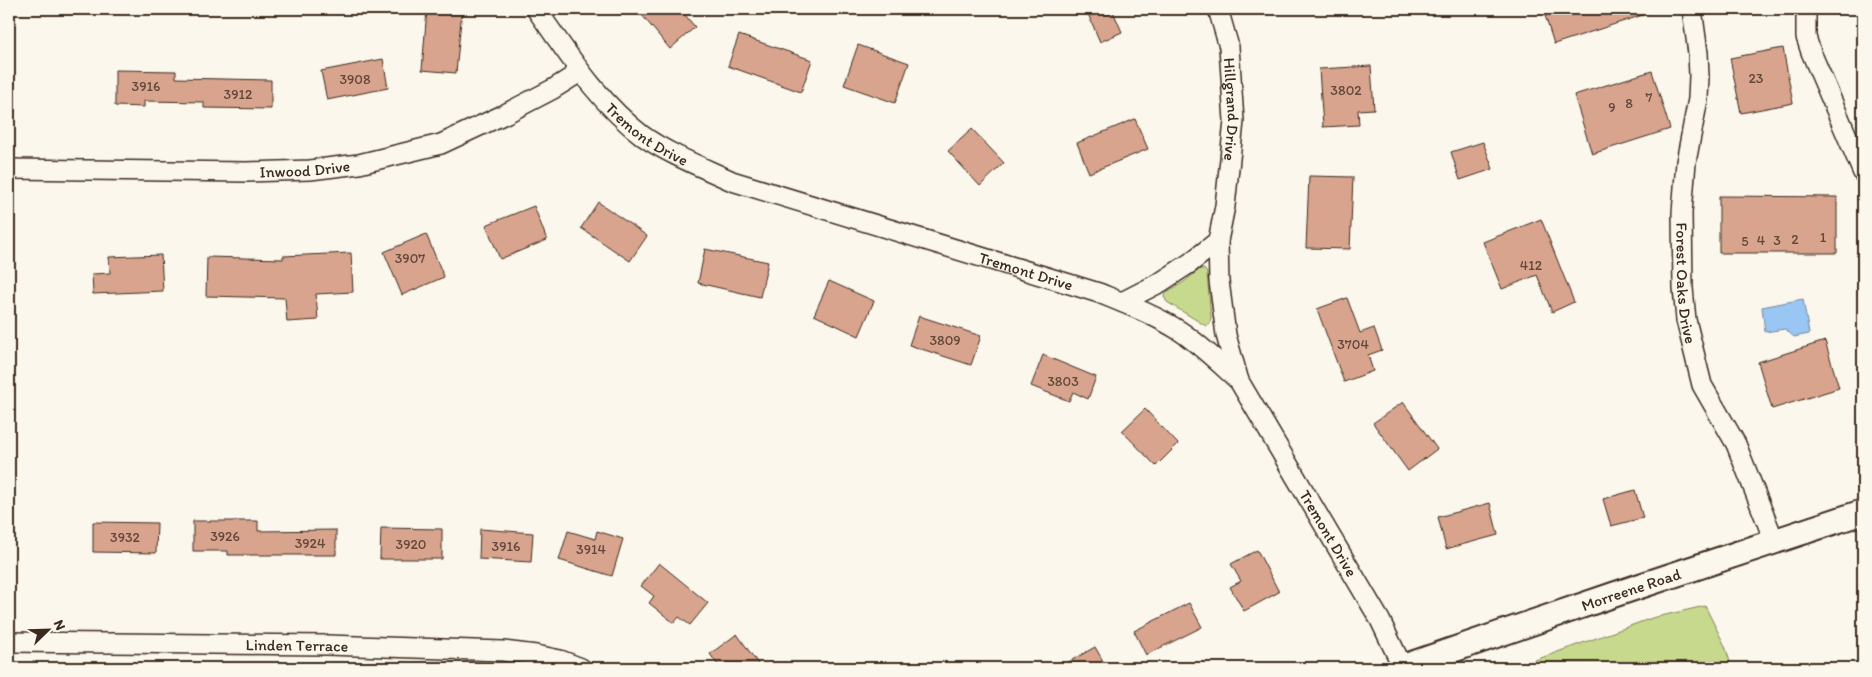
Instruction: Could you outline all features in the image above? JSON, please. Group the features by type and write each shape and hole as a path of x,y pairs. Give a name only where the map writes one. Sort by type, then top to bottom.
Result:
{"street":[{"name":"Tremont Drive","path":"536,9 580,72 613,110 644,137 680,157 732,181 1037,273 1122,302 1180,331 1239,381 1380,620 1402,668"},
{"name":"Hillgrand Drive","path":"1218,9 1229,47 1234,121 1225,206 1218,241 1219,282 1226,335 1239,381"},
{"name":"Forest Oaks Drive","path":"1692,9 1699,76 1698,99 1686,162 1682,213 1683,288 1686,320 1702,385 1736,444 1775,543"},
{"path":"1806,9 1806,37 1810,52 1863,173"},
{"name":"Inwood Drive","path":"9,169 246,172 310,170 359,164 441,144 505,114 553,89 580,72"},
{"path":"1122,302 1161,282 1190,263 1218,241"},
{"name":"Morreene Road","path":"1402,668 1613,595 1775,543 1863,512"},
{"name":"Linden Terrace","path":"9,642 327,645 503,651 560,660 580,668"}],"green space":[{"path":"1200,269 1204,269 1207,273 1211,317 1210,323 1206,326 1167,302 1164,297 1165,293 1184,282"},
{"path":"1705,606 1725,646 1732,668 1513,668 1652,618"}],"water":[{"path":"1803,299 1809,334 1794,337 1785,329 1765,332 1762,307"}],"building":[{"path":"427,9 462,9 456,73 422,70"},
{"path":"637,9 680,9 695,27 670,49"},
{"path":"1086,9 1112,9 1122,32 1100,42"},
{"path":"1543,9 1651,9 1652,12 1554,44"},
{"path":"739,35 812,60 801,92 728,66"},
{"path":"858,45 909,63 895,103 844,85"},
{"path":"1783,48 1793,103 1741,113 1730,58"},
{"path":"383,59 388,88 327,100 321,71"},
{"path":"1371,66 1374,109 1358,110 1359,125 1323,127 1319,69"},
{"path":"115,70 176,71 176,78 271,80 271,109 204,108 204,102 144,101 144,107 115,106"},
{"path":"1652,71 1670,129 1592,154 1574,95"},
{"path":"1135,119 1148,149 1089,173 1077,143"},
{"path":"972,129 1004,163 980,186 948,151"},
{"path":"1483,142 1493,169 1460,180 1451,152"},
{"path":"1309,176 1353,177 1350,249 1306,248"},
{"path":"1719,196 1837,197 1837,253 1719,253"},
{"path":"598,202 647,236 630,261 581,228"},
{"path":"534,206 547,240 500,259 486,225"},
{"path":"1541,219 1574,302 1552,312 1537,275 1502,289 1483,242"},
{"path":"426,234 444,277 402,295 384,252"},
{"path":"705,249 768,262 760,297 698,283"},
{"path":"351,253 353,292 316,294 318,320 287,322 285,298 206,296 207,257 283,259 283,256"},
{"path":"161,255 163,291 93,294 92,274 110,273 109,257"},
{"path":"829,281 874,301 859,336 814,315"},
{"path":"1347,298 1360,333 1374,328 1382,350 1368,355 1373,371 1344,382 1317,309"},
{"path":"919,316 981,336 971,365 909,345"},
{"path":"1825,341 1839,388 1772,409 1758,362"},
{"path":"1043,355 1096,377 1088,399 1073,392 1069,401 1031,386"},
{"path":"1403,402 1437,449 1408,471 1373,423"},
{"path":"1145,409 1178,444 1156,466 1122,431"},
{"path":"1635,490 1643,518 1611,526 1603,499"},
{"path":"1490,503 1498,535 1446,549 1438,517"},
{"path":"193,521 258,521 258,531 336,530 336,555 228,555 228,551 193,551"},
{"path":"93,522 157,523 156,553 93,552"},
{"path":"381,528 442,529 442,559 380,559"},
{"path":"480,529 533,533 531,562 479,559"},
{"path":"568,531 595,539 597,531 623,539 612,576 559,560"},
{"path":"1257,550 1279,592 1244,611 1230,587 1241,581 1231,564"},
{"path":"659,563 708,603 690,625 679,617 674,623 649,603 654,596 641,586"},
{"path":"1189,603 1202,627 1146,655 1134,631"},
{"path":"737,634 761,668 720,668 710,654"},
{"path":"1095,647 1107,668 1058,668"}]}
